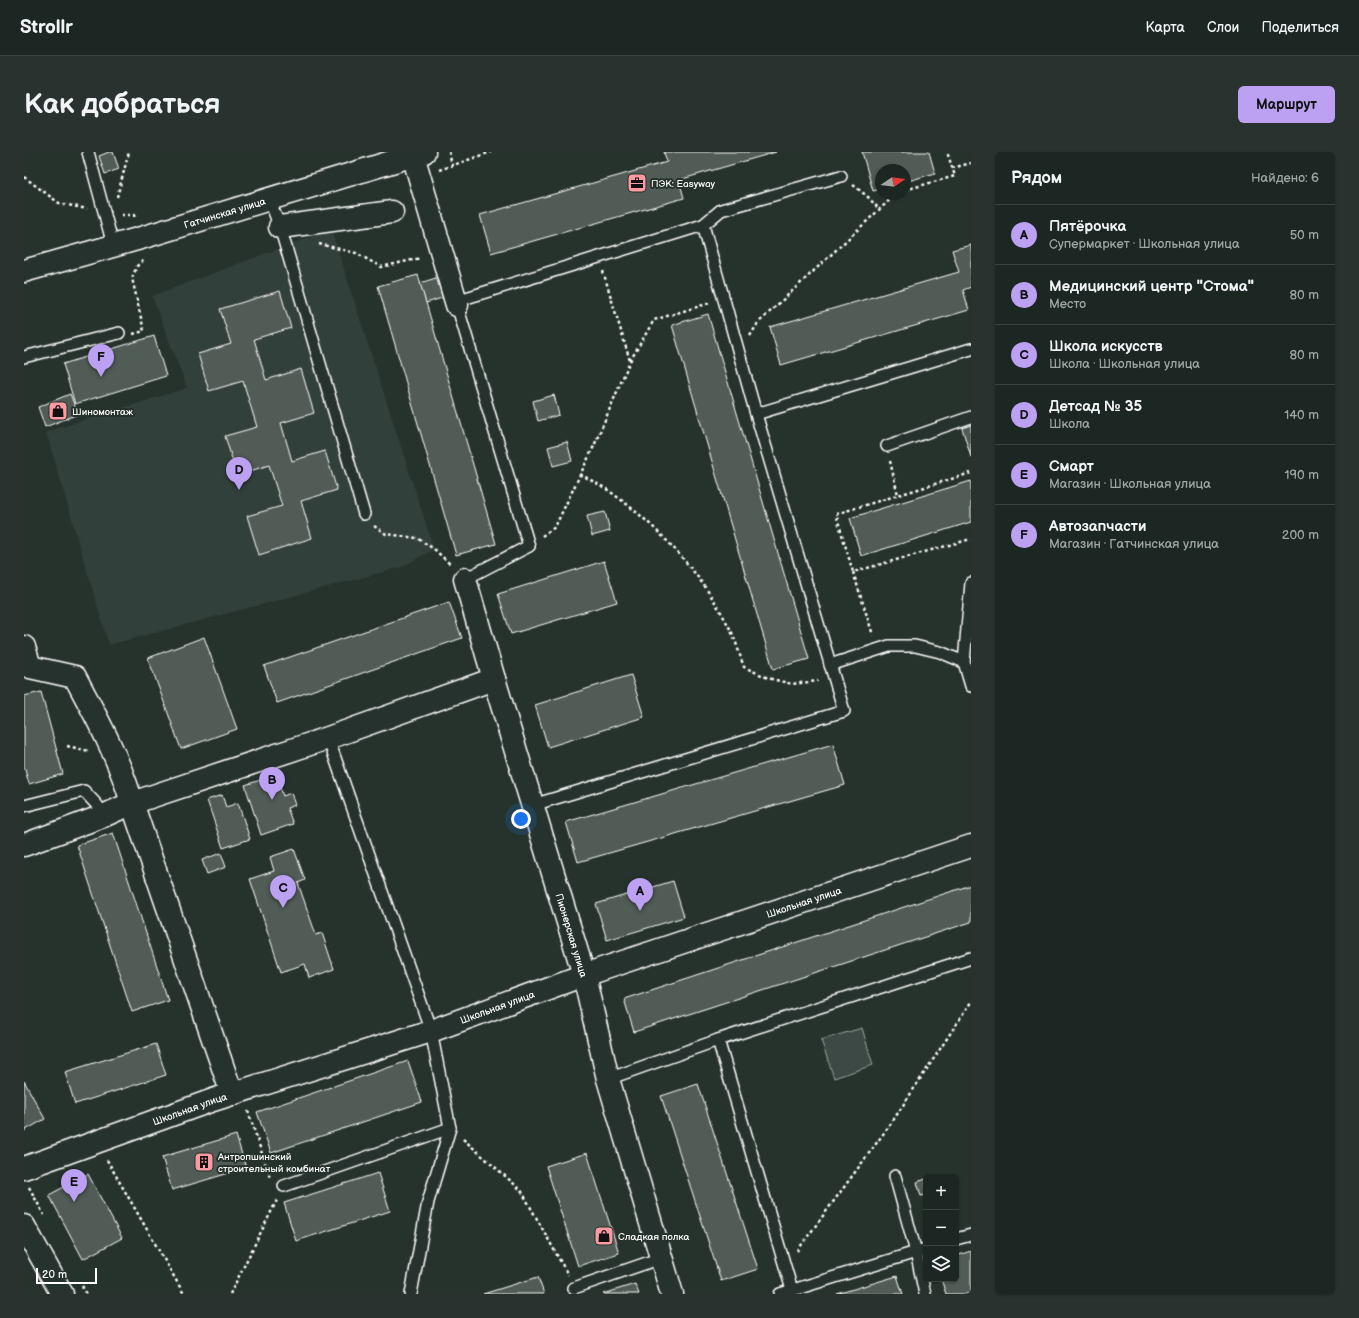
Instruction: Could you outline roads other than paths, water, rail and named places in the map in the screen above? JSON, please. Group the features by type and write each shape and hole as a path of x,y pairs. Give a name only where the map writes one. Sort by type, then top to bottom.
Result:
{"street":[{"name":"Гатчинская улица","path":"24,271 418,154"},
{"path":"418,154 444,263 456,305"},
{"path":"280,227 392,212"},
{"name":"Пионерская улица","path":"466,579 494,679 584,975 608,1079 672,1294"},
{"path":"26,661 75,677 110,745 124,778 237,1093"},
{"path":"24,845 103,816 132,803 328,738 494,679"},
{"name":"Школьная улица","path":"24,1168 237,1093 431,1031 584,975 971,846"},
{"path":"24,1226 62,1294"}],"lane":[{"path":"88,152 113,245"},
{"path":"466,579 528,546 456,305 466,298 703,225 721,210 841,176"},
{"path":"269,199 280,227 364,514"},
{"path":"533,805 844,711 756,414 703,225"},
{"path":"24,357 119,333"},
{"path":"756,414 971,349"},
{"path":"887,446 971,416"},
{"path":"971,583 964,662 971,686"},
{"path":"830,665 889,646 915,646 940,652 964,662"},
{"path":"328,738 431,1031 450,1128 428,1202 411,1294"},
{"path":"24,806 84,791 97,805 103,816"},
{"path":"608,1079 718,1040 971,958"},
{"path":"718,1040 792,1290"},
{"path":"284,1186 450,1128"},
{"path":"895,1176 921,1250 926,1294"},
{"path":"959,1239 971,1235"},
{"path":"780,1294 921,1250"},
{"path":"574,1288 661,1258"}],"place":[{"name":"ПЭК: Easyway","path":"637,183"},
{"name":"Автозапчасти","path":"101,377"},
{"name":"Шиномонтаж","path":"58,411"},
{"name":"Детсад № 35","path":"239,490"},
{"name":"Медицинский центр \"Стома\"","path":"272,800"},
{"name":"Школа искусств","path":"283,908"},
{"name":"Пятёрочка","path":"640,911"},
{"name":"Антропшинский строительный комбинат","path":"204,1162"},
{"name":"Смарт","path":"74,1202"},
{"name":"Сладкая полка","path":"604,1236"}]}
